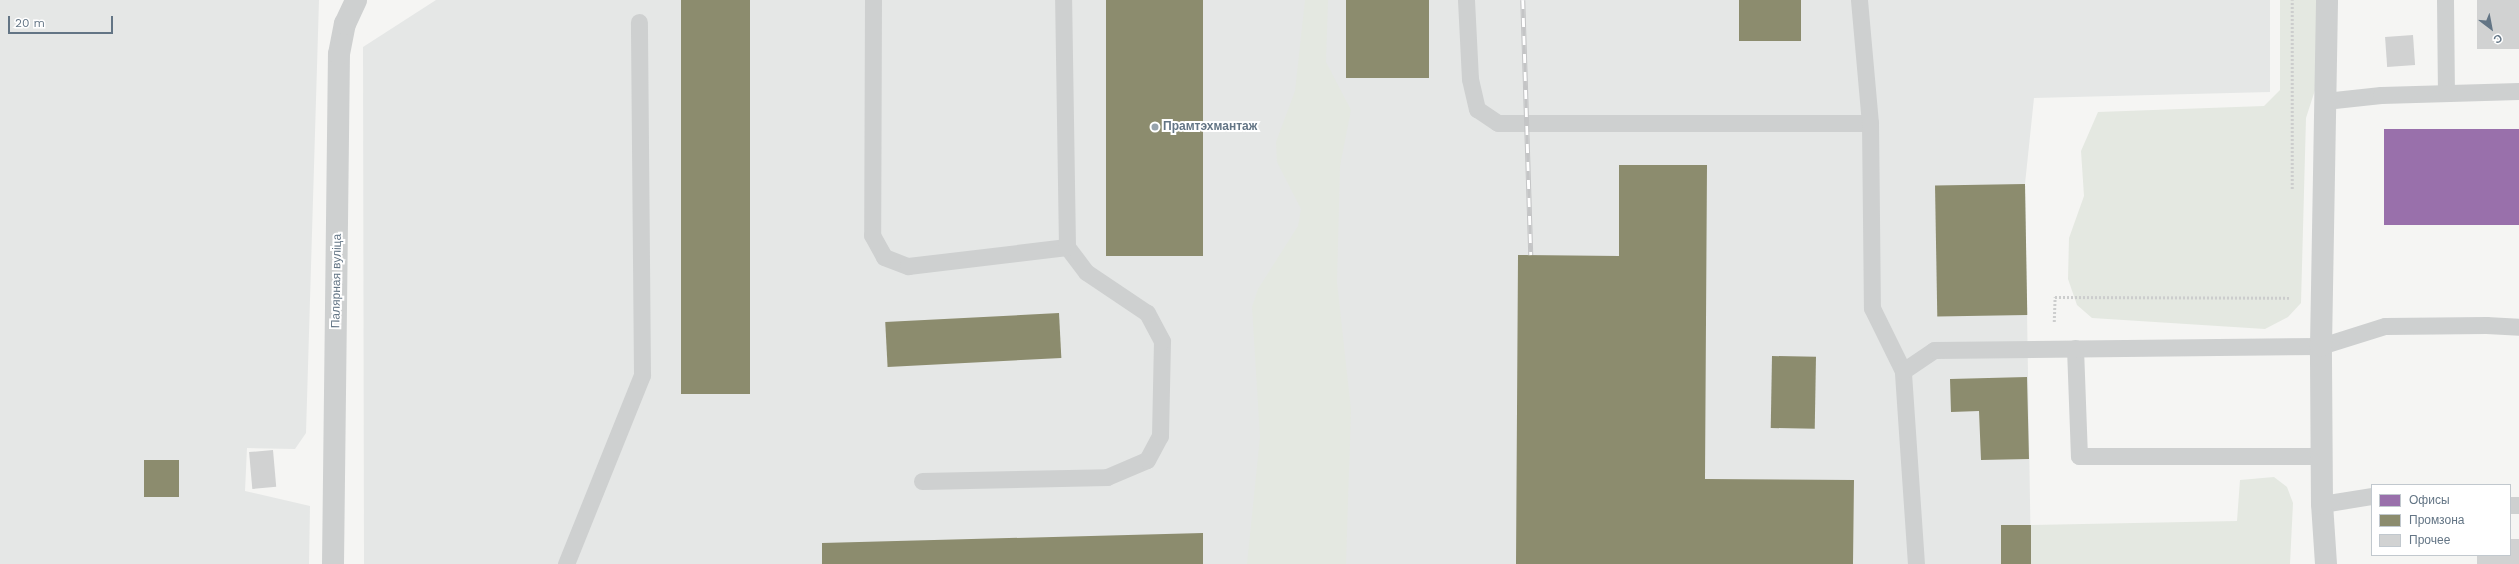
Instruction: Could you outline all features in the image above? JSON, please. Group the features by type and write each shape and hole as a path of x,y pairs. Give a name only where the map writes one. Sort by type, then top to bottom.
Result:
{"street":[{"name":"Палярная вуліца","path":"333,564 339,54 345,24 356,0"},
{"path":"2326,0 2321,346 2322,504 2326,564"}],"lane":[{"path":"873,0 872,235 884,257 908,266 1067,246"},
{"path":"922,481 1107,478 1147,460 1160,436 1162,341 1147,313 1086,272 1067,246 1063,0"},
{"path":"1466,0 1470,79 1476,109 1498,123 1870,123"},
{"path":"1859,0 1870,123 1872,308 1903,371 1916,564"},
{"path":"2444,0 2446,93"},
{"path":"566,564 642,375 639,22"},
{"path":"2325,101 2381,95 2519,91"},
{"path":"1903,371 1934,350 2321,346 2385,326 2486,324 2519,327"},
{"path":"2076,348 2079,456 2322,456"},
{"path":"2322,504 2371,496"}],"path":[{"path":"2292,0 2292,196"},
{"path":"2054,348 2055,297 2291,298 2291,290"}],"shaded area":[{"path":"0,0 319,0 306,433 295,449 247,448 245,491 310,506 309,564 0,564"},
{"path":"436,0 2270,0 2270,92 2034,98 2025,184 2031,564 364,564 363,47"},
{"path":"1305,0 1328,0 1326,62 1351,110 1340,166 1337,282 1351,410 1346,564 1247,564 1260,437 1252,307 1258,289 1298,226 1301,209 1277,162 1276,142 1295,91"},
{"path":"2280,0 2317,0 2316,87 2306,118 2301,303 2288,317 2265,329 2092,318 2077,305 2068,279 2069,238 2084,196 2081,151 2098,112 2264,106 2280,90"},
{"path":"2274,477 2287,487 2293,503 2290,564 2031,564 2031,525 2237,521 2240,480"}],"building: Офисы":[{"path":"2384,129 2519,129 2519,225 2384,225"}],"building: Промзона":[{"path":"681,0 750,0 750,394 681,394"},
{"name":"Прамтэхмантаж","path":"1106,0 1203,0 1203,256 1106,256"},
{"path":"1346,0 1429,0 1429,78 1346,78"},
{"path":"1739,0 1801,0 1801,41 1739,41"},
{"path":"1619,165 1707,165 1705,479 1854,480 1853,564 1516,564 1518,255 1619,256"},
{"path":"2025,184 2027,315 1937,317 1935,186"},
{"path":"1059,313 1061,358 888,367 885,322"},
{"path":"1772,356 1816,357 1815,429 1771,428"},
{"path":"2027,377 2029,459 1981,460 1979,411 1951,412 1950,379"},
{"path":"144,460 179,460 179,497 144,497"},
{"path":"2001,525 2031,525 2031,564 2001,564"},
{"path":"1203,533 1203,564 822,564 822,543"}],"building: Прочее":[{"path":"2477,0 2519,0 2519,49 2477,49"},
{"path":"2413,35 2415,65 2387,67 2385,37"},
{"path":"273,450 276,487 252,489 249,452"},
{"path":"2511,539 2519,539 2519,564 2477,564 2477,556 2511,556"}],"railway":[{"path":"1523,0 1531,255"}],"place":[{"name":"Прамтэхмантаж","path":"1155,127"}]}
